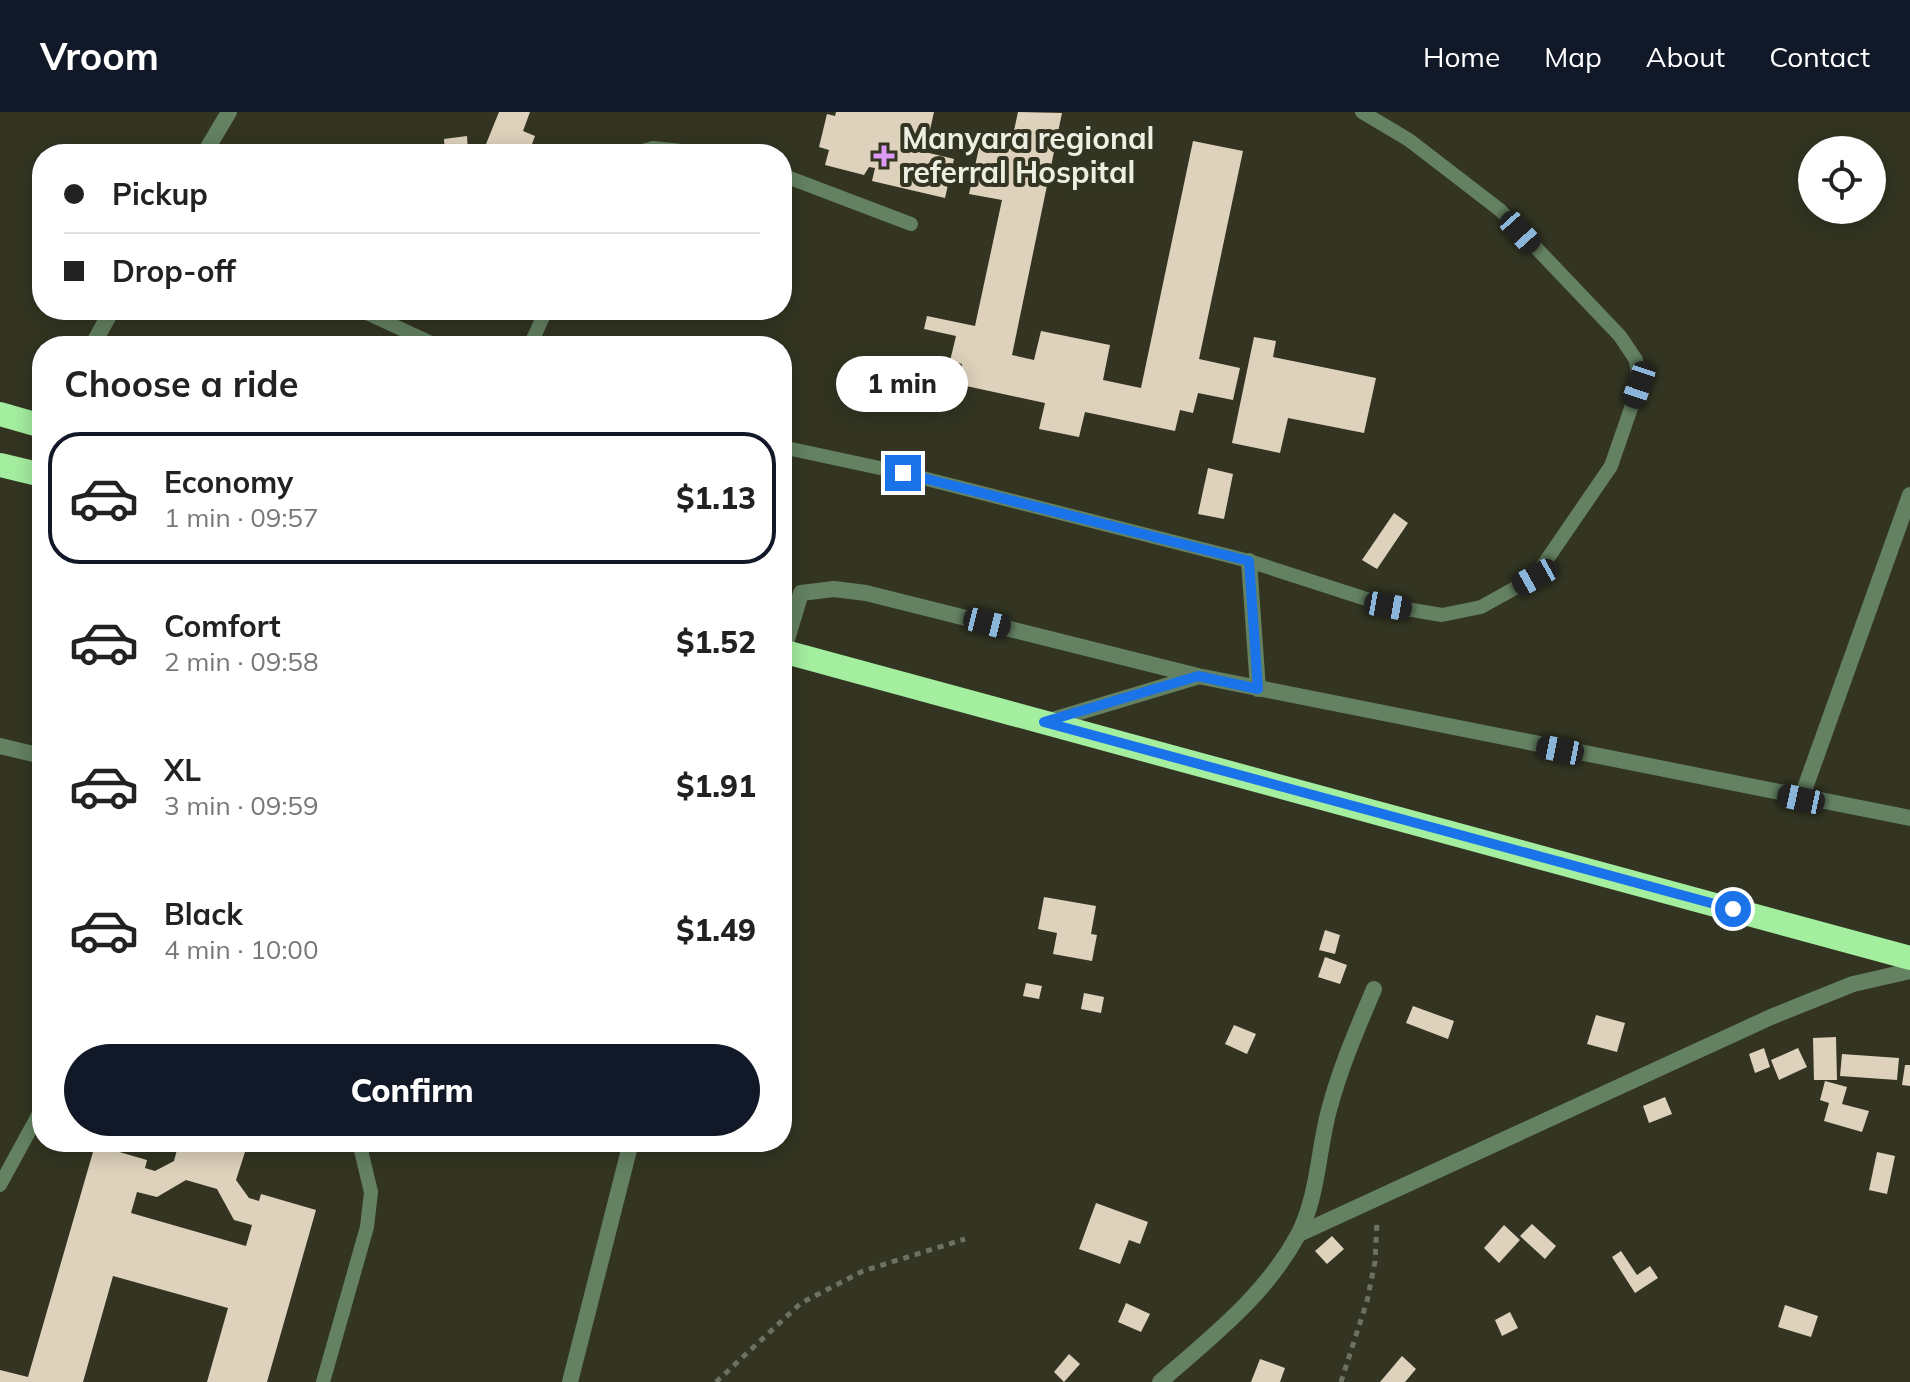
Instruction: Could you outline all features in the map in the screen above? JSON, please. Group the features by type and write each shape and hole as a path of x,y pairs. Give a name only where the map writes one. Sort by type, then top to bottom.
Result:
{"highway":[{"path":"0,414 32,423"},
{"path":"0,465 32,473"},
{"path":"792,655 1910,958"}],"street":[{"path":"210,144 229,112"},
{"path":"1801,799 1910,495"},
{"path":"1249,561 1258,689"},
{"path":"792,623 801,593 834,589 866,593 1258,689 1801,799 1910,818"},
{"path":"1044,722 1198,676"},
{"path":"0,746 32,754"},
{"path":"1299,1234 1771,1017 1853,984 1910,971"},
{"path":"1160,1382 1259,1292 1299,1234 1318,1171 1328,1112 1347,1053 1374,989"},
{"path":"570,1382 628,1152"}],"lane":[{"path":"792,449 903,473 1249,561 1388,606 1442,615 1481,607 1535,577 1611,466 1639,385 1636,360 1620,336 1500,210 1409,140 1362,112"},
{"path":"792,179 911,224"},
{"path":"382,320 416,336"},
{"path":"0,1185 32,1126"},
{"path":"323,1382 367,1227 371,1192 361,1152"}],"path":[{"path":"1341,1382 1369,1288 1378,1196"},
{"path":"716,1382 801,1303 863,1271 965,1239"}],"building":[{"path":"499,112 530,112 523,131 535,136 532,144 486,144"},
{"name":"Manyara regional referral Hospital","path":"836,112 934,112 925,152 954,159 945,198 872,181 875,168 869,167 864,175 825,165 829,150 819,147 827,114 835,116"},
{"path":"1018,112 1062,113 1012,355 1034,360 1041,331 1110,345 1103,380 1141,388 1193,141 1243,151 1199,359 1240,368 1233,400 1198,393 1193,413 1180,410 1175,431 1085,412 1079,437 1039,429 1045,403 957,384 962,364 950,361 956,336 924,329 927,316 975,326 1002,200 969,194 980,143 1010,149"},
{"path":"467,136 468,144 444,144 444,139"},
{"path":"1254,337 1276,341 1273,357 1376,378 1364,433 1288,418 1280,453 1232,443"},
{"path":"1208,468 1233,474 1224,519 1198,514"},
{"path":"1394,513 1408,523 1377,569 1362,560"},
{"path":"1044,897 1096,906 1091,934 1097,935 1092,961 1053,954 1057,933 1038,929"},
{"path":"1325,930 1340,935 1335,954 1319,950"},
{"path":"1325,957 1347,965 1340,984 1318,977"},
{"path":"1026,983 1042,986 1039,999 1023,996"},
{"path":"1084,993 1104,997 1101,1013 1081,1009"},
{"path":"1413,1006 1454,1021 1448,1039 1406,1023"},
{"path":"1596,1015 1625,1023 1617,1052 1587,1044"},
{"path":"1234,1025 1256,1034 1247,1054 1225,1044"},
{"path":"1836,1037 1837,1080 1814,1080 1813,1038"},
{"path":"1764,1048 1770,1067 1755,1073 1749,1054"},
{"path":"1798,1048 1807,1067 1779,1080 1771,1060"},
{"path":"1842,1054 1899,1058 1897,1080 1840,1076"},
{"path":"1905,1065 1910,1065 1910,1086 1902,1085"},
{"path":"1825,1081 1847,1087 1842,1104 1869,1111 1862,1132 1824,1121 1829,1103 1820,1100"},
{"path":"1665,1097 1672,1114 1649,1123 1643,1106"},
{"path":"93,1152 119,1152 147,1160 145,1168 155,1171 174,1161 176,1152 245,1152 236,1180 249,1198 259,1201 261,1194 316,1210 267,1382 207,1382 228,1308 113,1276 83,1382 0,1382 0,1370 28,1377","holes":["186,1180 217,1189 234,1220 252,1225 246,1246 131,1213 137,1192 157,1197"]},
{"path":"1877,1152 1895,1156 1887,1194 1869,1190"},
{"path":"1096,1203 1148,1222 1140,1244 1129,1240 1120,1264 1079,1249"},
{"path":"1532,1224 1556,1246 1545,1259 1520,1236"},
{"path":"1504,1225 1520,1240 1499,1263 1484,1248"},
{"path":"1332,1236 1344,1249 1327,1264 1315,1251"},
{"path":"1621,1251 1637,1275 1650,1266 1658,1278 1635,1293 1612,1257"},
{"path":"1126,1303 1150,1314 1141,1332 1118,1322"},
{"path":"1785,1305 1818,1316 1811,1337 1778,1327"},
{"path":"1510,1312 1518,1328 1502,1336 1495,1320"},
{"path":"1069,1354 1080,1364 1064,1382 1054,1372"},
{"path":"1402,1356 1416,1369 1405,1382 1380,1382"},
{"path":"1260,1359 1285,1368 1280,1382 1251,1382"}],"place":[{"name":"Manyara regional referral Hospital","path":"884,156"}],"route":[{"path":"903,473 1249,561 1258,689 1198,676 1044,722 1733,909"}]}
